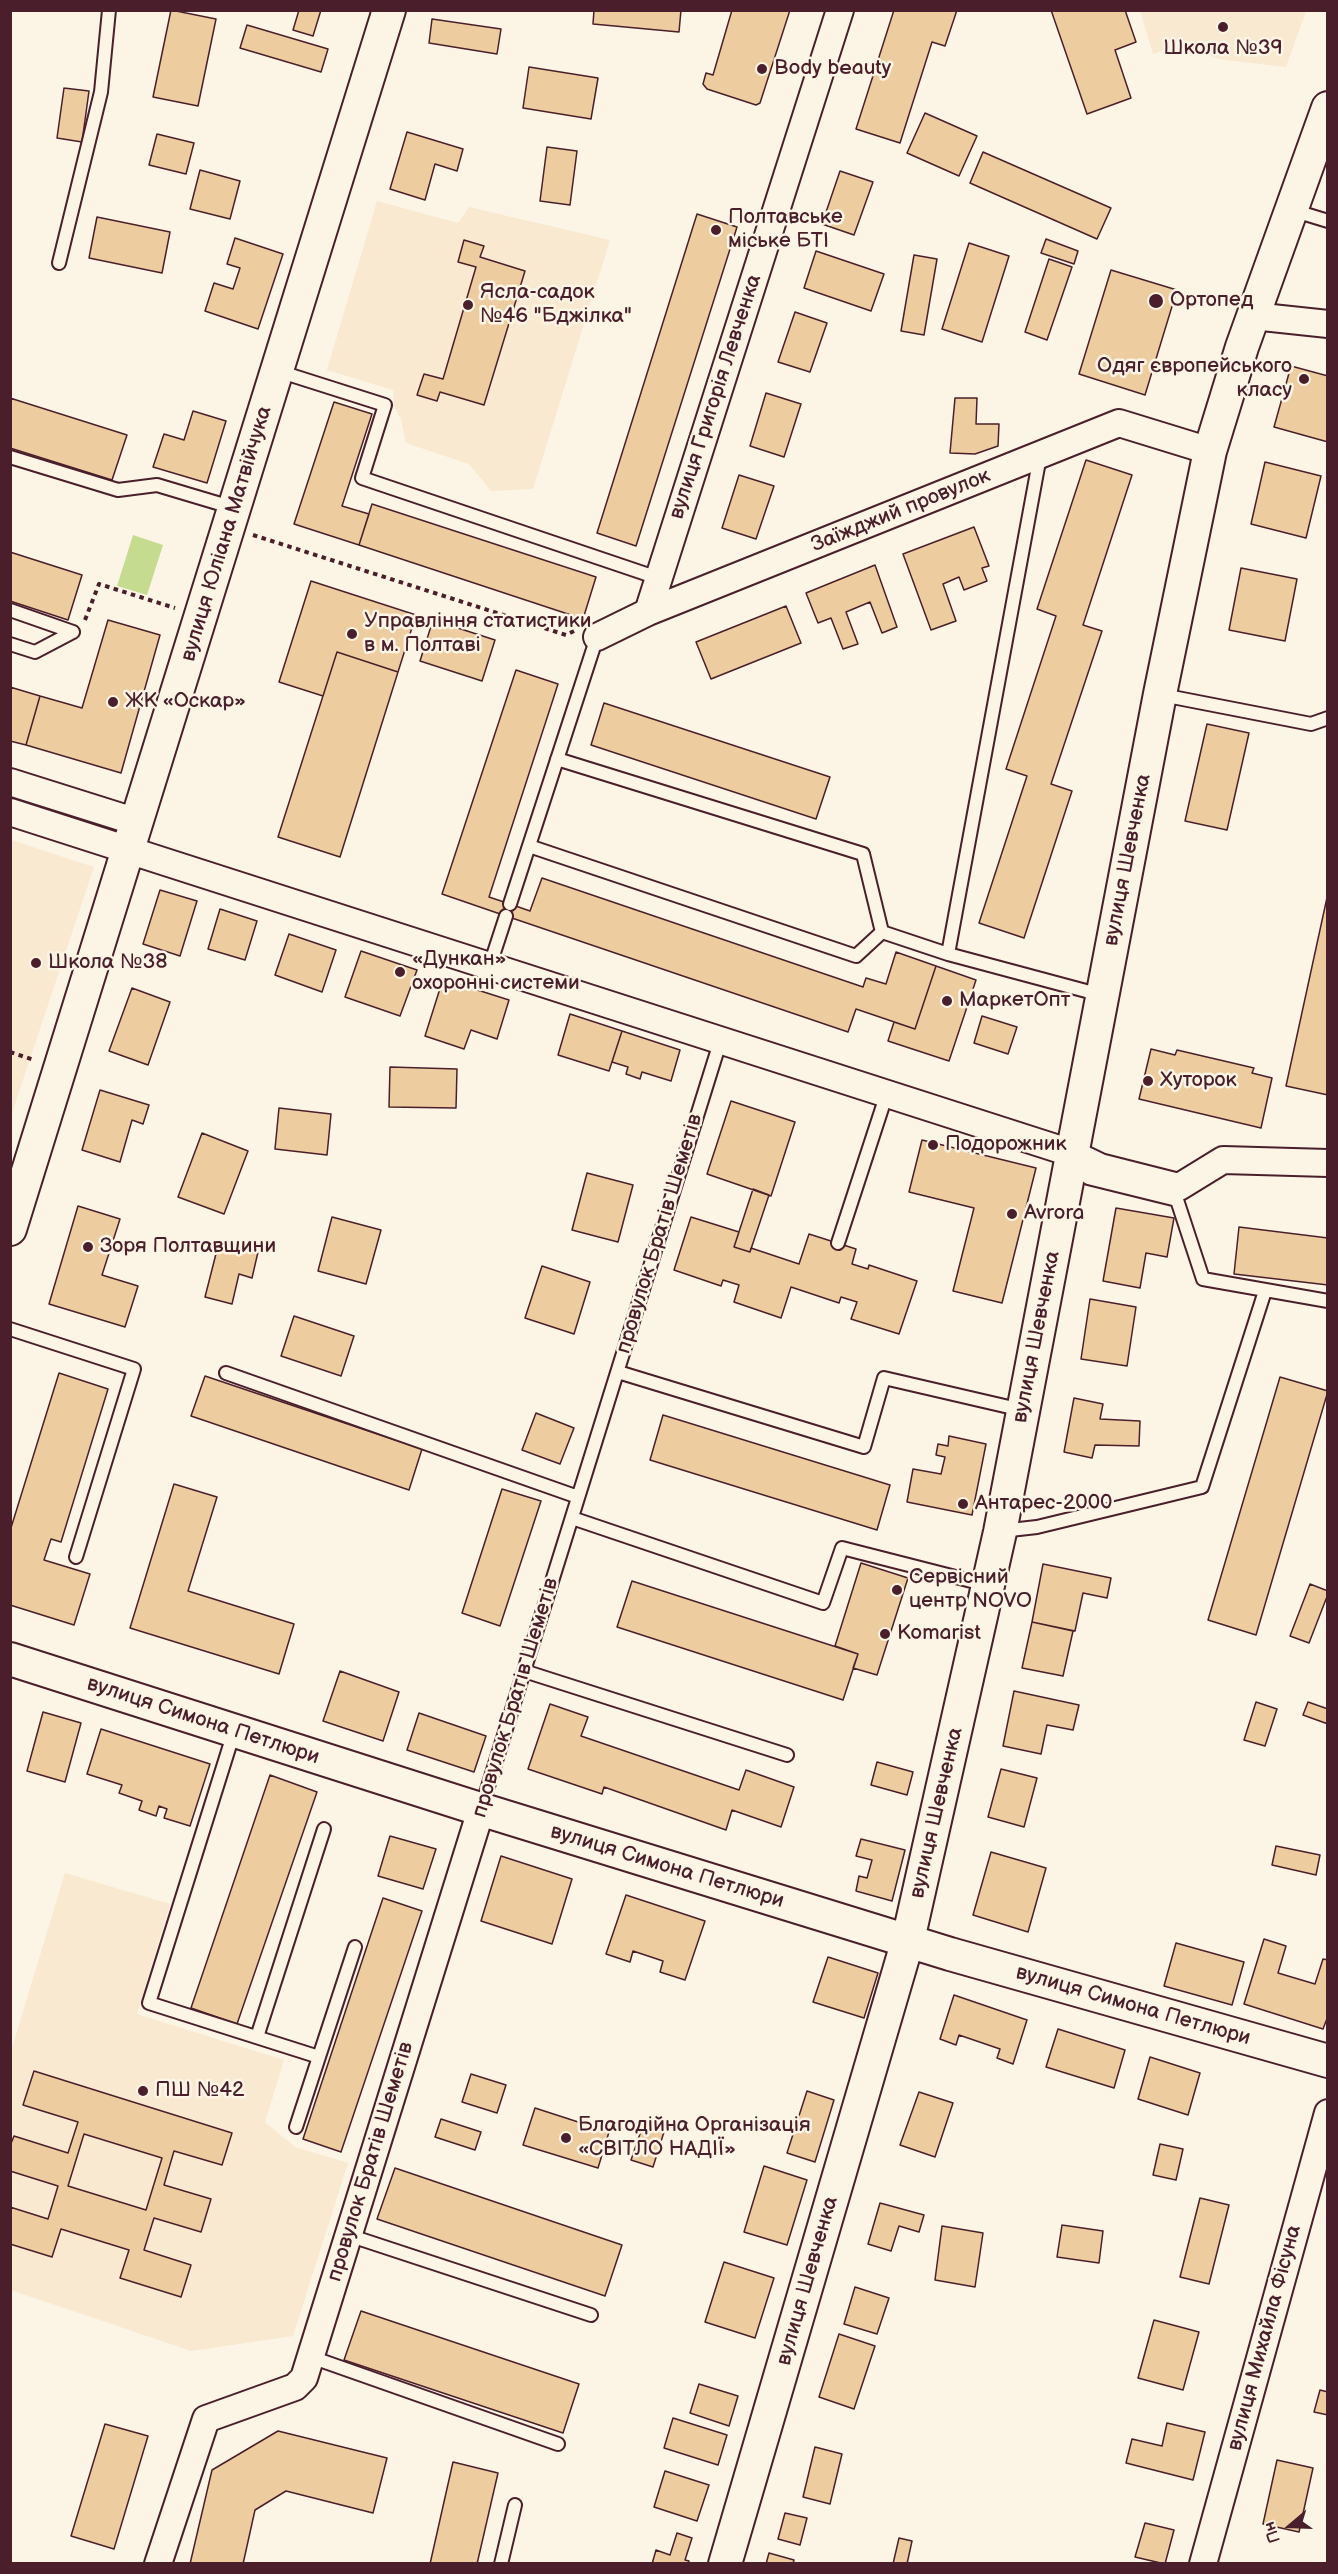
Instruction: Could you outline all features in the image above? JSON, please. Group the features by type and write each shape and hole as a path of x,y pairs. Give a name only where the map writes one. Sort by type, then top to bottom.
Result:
{"street":[{"name":"вулиця Юліана Матвійчука","path":"13,1215 389,10"},
{"name":"вулиця Григорія Левченка","path":"648,612 840,10"},
{"name":"вулиця Шевченка","path":"725,2564 908,1940 1000,1532 1160,694 1210,451 1253,316 1328,108"},
{"path":"1253,316 1328,324"},
{"name":"Заїжджий провулок","path":"597,637 648,612 1119,423 1210,451"},
{"path":"10,782 133,835 490,965 1071,1153 1100,1167 1179,1187 1223,1160 1328,1163"},
{"path":"10,812 133,835"},
{"name":"вулиця Симона Петлюри","path":"10,1659 481,1809 908,1940 1328,2061"},
{"name":"провулок Братів Шеметів","path":"158,2564 206,2419 295,2387 304,2378 481,1809"},
{"name":"вулиця Михайла Фісуна","path":"1203,2564 1328,2113"}],"lane":[{"path":"59,263 101,92 109,10"},
{"path":"1292,210 1328,221"},
{"path":"278,371 385,405 362,478 658,578"},
{"path":"948,954 1041,456"},
{"path":"10,457 118,490 157,485 235,508"},
{"path":"10,610 73,632"},
{"path":"10,644 35,651 73,632"},
{"path":"490,965 597,637"},
{"path":"1160,694 1311,724 1328,718"},
{"path":"557,759 863,854 882,932"},
{"path":"529,846 856,956 882,932"},
{"path":"882,932 948,954 1102,995"},
{"name":"провулок Братів Шеметів","path":"481,1809 721,1039"},
{"path":"838,1243 886,1093"},
{"path":"1071,1153 1088,1178 1177,1200 1203,1279 1328,1301"},
{"path":"1000,1532 1037,1527 1202,1487 1265,1291"},
{"path":"10,1329 134,1369 76,1557"},
{"path":"618,1372 864,1447 884,1378 1023,1410"},
{"path":"226,1373 578,1497"},
{"path":"572,1518 823,1603 842,1548 988,1586"},
{"path":"524,1671 787,1755"},
{"path":"234,1731 149,2003 319,2057"},
{"path":"257,2037 324,1829"},
{"path":"296,2127 356,1947"},
{"path":"348,2235 591,2315"},
{"path":"310,2356 558,2444"},
{"path":"501,2564 515,2505"}],"path":[{"path":"252,535 566,635"},
{"path":"73,632 82,627 99,584 178,610"},
{"path":"10,1052 35,1060"}],"shaded area":[{"name":"Школа №39","path":"1140,10 1306,11 1286,67 1225,60 1208,56 1183,44 1153,54"},
{"name":"Ясла-садок №46 \"Бджілка\"","path":"377,201 458,223 469,207 610,240 533,489 491,491 469,464 406,443 401,419 394,406 393,390 327,370"},
{"name":"Школа №38","path":"10,840 94,867 11,1116"},
{"name":"ПШ №42","path":"65,1873 170,1904 137,2014 284,2060 265,2122 295,2147 348,2163 293,2336 191,2351 11,2290 11,2051"}],"green space":[{"path":"133,535 163,545 147,595 117,586"}],"building":[{"path":"171,10 216,19 198,106 153,97"},
{"path":"299,10 321,10 313,36 293,30"},
{"path":"594,10 681,10 679,32 593,24"},
{"path":"732,10 790,10 760,103 756,105 707,89 703,84 706,73 713,75"},
{"path":"894,10 957,10 945,46 932,42 900,143 856,129"},
{"path":"1051,10 1125,10 1136,42 1115,50 1131,98 1087,114"},
{"path":"432,19 501,29 497,54 429,43"},
{"path":"247,25 328,49 321,72 240,48"},
{"path":"529,67 598,78 591,119 523,108"},
{"path":"64,88 89,91 82,142 57,138"},
{"path":"925,113 977,136 959,176 907,153"},
{"path":"407,132 463,149 457,171 435,164 425,200 390,189"},
{"path":"157,134 194,143 186,174 149,165"},
{"path":"547,147 577,151 570,205 540,201"},
{"path":"983,152 1111,208 1097,239 970,183"},
{"path":"200,170 240,181 230,219 190,209"},
{"path":"840,171 873,182 854,235 822,224"},
{"path":"697,214 737,227 636,546 597,533"},
{"path":"97,217 170,232 162,273 89,258"},
{"path":"235,238 283,254 258,329 205,311 214,283 233,289 240,268 227,264"},
{"path":"1046,239 1078,251 1074,264 1041,253"},
{"path":"464,240 484,246 480,257 525,271 484,405 440,392 437,401 417,395 424,374 443,379 476,267 458,262"},
{"path":"969,243 1009,256 982,342 942,329"},
{"path":"816,251 884,274 871,311 804,288"},
{"path":"914,255 937,259 924,335 901,331"},
{"path":"1049,259 1072,267 1047,340 1025,332"},
{"path":"1111,270 1177,290 1145,395 1079,374"},
{"path":"795,312 827,323 810,372 778,362"},
{"path":"1291,366 1328,376 1328,442 1274,427"},
{"path":"766,393 801,404 784,457 750,446"},
{"path":"10,398 127,435 112,480 10,448"},
{"path":"955,398 977,398 976,424 999,424 998,446 975,454 950,453"},
{"path":"334,402 372,414 342,506 369,514 359,545 294,524"},
{"path":"193,411 226,421 207,483 153,467 164,434 184,440"},
{"path":"1086,460 1132,475 1083,625 1102,631 1051,784 1072,791 1024,938 979,923 1027,776 1006,769 1056,616 1037,609"},
{"path":"1265,462 1321,476 1306,538 1251,524"},
{"path":"739,475 774,486 756,539 722,528"},
{"path":"372,504 596,577 583,619 359,545"},
{"path":"974,527 989,566 982,568 987,581 964,590 959,577 943,584 956,621 931,630 903,554"},
{"path":"10,552 82,575 68,620 10,601"},
{"path":"875,565 897,627 882,633 870,602 846,612 858,644 843,649 831,618 818,623 806,593"},
{"path":"1241,568 1297,579 1285,641 1229,630"},
{"name":"Управління статистики в м. Полтаві","path":"311,581 416,615 398,672 337,652 323,696 279,682"},
{"path":"786,606 801,643 711,679 696,642"},
{"name":"ЖК «Оскар»","path":"108,620 160,635 121,773 26,745 40,696 82,708"},
{"path":"433,620 495,640 482,681 420,661"},
{"path":"337,652 398,672 340,857 278,837"},
{"path":"516,670 558,684 489,897 510,904 506,916 442,894"},
{"path":"10,687 40,696 26,745 10,741"},
{"path":"604,703 830,777 816,819 591,745"},
{"path":"1207,724 1249,733 1227,830 1185,821"},
{"path":"542,878 863,987 866,978 886,984 896,952 936,966 915,1029 856,1009 848,1032 506,916 510,904 530,911"},
{"path":"160,890 197,901 180,956 143,944"},
{"path":"1328,893 1328,1095 1286,1086"},
{"path":"220,909 257,921 245,960 208,949"},
{"path":"289,934 336,950 322,992 275,975"},
{"path":"361,951 417,970 400,1016 345,997"},
{"name":"МаркетОпт","path":"936,966 976,980 949,1061 888,1041 894,1022 915,1029"},
{"path":"443,979 509,1000 497,1039 471,1030 464,1049 425,1036"},
{"path":"132,988 170,1002 148,1065 109,1051"},
{"path":"570,1014 622,1031 609,1071 558,1055"},
{"path":"982,1016 1017,1027 1008,1054 974,1043"},
{"path":"622,1031 680,1050 671,1081 642,1072 640,1079 626,1074 628,1067 612,1062"},
{"path":"1151,1049 1175,1055 1177,1050 1254,1068 1252,1073 1272,1078 1261,1128 1139,1099"},
{"path":"390,1067 457,1069 456,1108 389,1107"},
{"path":"100,1090 149,1105 143,1124 132,1120 120,1162 82,1150"},
{"path":"731,1101 795,1122 771,1196 707,1174"},
{"path":"279,1108 331,1114 327,1155 275,1149"},
{"path":"202,1133 248,1151 224,1214 178,1197"},
{"path":"922,1140 1036,1168 1002,1303 953,1291 974,1208 909,1192"},
{"path":"587,1173 633,1185 618,1242 572,1230"},
{"path":"753,1189 769,1195 750,1252 734,1247"},
{"name":"Зоря Полтавщини","path":"78,1206 120,1219 102,1275 138,1286 125,1327 49,1304"},
{"path":"1116,1208 1174,1218 1167,1257 1146,1253 1140,1288 1103,1281"},
{"path":"332,1217 381,1230 366,1284 318,1271"},
{"path":"691,1217 739,1232 734,1247 750,1252 751,1248 799,1264 809,1234 856,1249 852,1264 868,1269 869,1265 917,1281 899,1334 851,1319 857,1302 841,1297 839,1303 791,1287 781,1318 734,1302 739,1285 723,1280 721,1286 674,1270"},
{"path":"1239,1227 1328,1238 1328,1285 1234,1274"},
{"path":"219,1242 258,1252 252,1278 239,1274 232,1304 205,1297"},
{"path":"542,1266 590,1282 574,1334 525,1318"},
{"path":"1090,1299 1136,1307 1127,1366 1081,1359"},
{"path":"294,1316 354,1336 341,1376 281,1356"},
{"path":"59,1373 108,1389 61,1542 51,1539 44,1560 90,1574 74,1625 10,1605 10,1531"},
{"path":"205,1376 422,1449 409,1490 191,1416"},
{"path":"1280,1377 1328,1391 1256,1635 1208,1620"},
{"path":"1074,1398 1103,1404 1100,1419 1140,1421 1139,1446 1095,1445 1092,1458 1064,1452"},
{"path":"536,1413 574,1428 560,1464 522,1450"},
{"path":"663,1415 890,1485 877,1530 650,1460"},
{"path":"949,1436 986,1444 972,1515 907,1502 913,1469 941,1474 945,1457 936,1455 938,1444 948,1446"},
{"path":"174,1484 217,1497 188,1591 294,1624 279,1674 130,1628"},
{"path":"502,1489 541,1501 500,1626 462,1613"},
{"path":"861,1563 908,1578 877,1675 853,1668 858,1654 835,1646"},
{"path":"1043,1564 1111,1578 1107,1598 1083,1593 1075,1631 1032,1622"},
{"path":"632,1581 858,1654 843,1700 617,1627"},
{"path":"1310,1584 1328,1591 1328,1594 1309,1643 1290,1636"},
{"path":"1032,1622 1073,1631 1063,1676 1022,1668"},
{"path":"340,1671 399,1692 383,1741 323,1721"},
{"path":"1014,1691 1079,1705 1073,1730 1047,1725 1041,1754 1003,1746"},
{"path":"1256,1702 1277,1709 1265,1746 1244,1740"},
{"path":"1308,1702 1328,1709 1328,1724 1303,1715"},
{"path":"550,1704 588,1717 581,1736 739,1790 746,1770 794,1787 781,1827 732,1810 726,1830 604,1787 602,1794 528,1769"},
{"path":"43,1712 81,1723 65,1782 27,1771"},
{"path":"419,1713 486,1736 474,1772 407,1750"},
{"path":"101,1729 210,1764 190,1826 164,1818 167,1809 159,1806 156,1816 139,1810 142,1801 119,1793 122,1785 87,1774"},
{"path":"877,1762 913,1772 907,1795 871,1785"},
{"path":"1001,1769 1037,1778 1024,1827 988,1817"},
{"path":"270,1775 317,1792 237,2024 191,2008"},
{"path":"390,1836 436,1849 423,1889 378,1876"},
{"path":"861,1839 905,1850 892,1901 856,1891 859,1876 867,1878 872,1860 856,1856"},
{"path":"1276,1846 1320,1855 1316,1875 1272,1865"},
{"path":"991,1852 1046,1868 1028,1932 973,1915"},
{"path":"501,1856 572,1879 552,1944 481,1921"},
{"path":"626,1895 705,1921 685,1980 660,1972 663,1961 633,1951 630,1962 606,1954"},
{"path":"383,1898 422,1911 341,2152 303,2139"},
{"path":"1264,1939 1286,1946 1278,1973 1315,1984 1323,1959 1328,1960 1328,2016 1323,2029 1244,2004"},
{"path":"1176,1943 1244,1962 1232,2005 1164,1986"},
{"path":"828,1957 878,1973 864,2018 813,2002"},
{"path":"954,1995 1027,2020 1013,2064 997,2058 1000,2049 959,2035 956,2045 940,2039"},
{"path":"1058,2029 1125,2050 1114,2088 1046,2067"},
{"path":"1150,2057 1200,2073 1188,2115 1138,2099"},
{"path":"34,2071 232,2133 222,2165 174,2151 164,2185 211,2199 201,2232 154,2218 144,2250 191,2265 181,2297 120,2278 129,2250 61,2229 52,2257 10,2244 10,2207 48,2219 58,2186 10,2171 10,2146 14,2136 68,2153 78,2122 23,2105","holes":["84,2134 162,2158 146,2210 68,2186"]},
{"path":"471,2074 506,2085 497,2113 462,2102"},
{"path":"807,2091 834,2100 815,2162 787,2153"},
{"path":"919,2092 953,2103 935,2157 900,2145"},
{"name":"Благодійна Організація «СВІТЛО НАДІЇ»","path":"535,2108 609,2132 598,2168 523,2145"},
{"path":"441,2119 481,2132 475,2150 435,2137"},
{"path":"643,2125 664,2132 653,2167 631,2160"},
{"path":"1160,2144 1183,2149 1176,2180 1153,2175"},
{"path":"764,2166 807,2180 787,2245 744,2232"},
{"path":"395,2168 622,2245 605,2296 377,2219"},
{"path":"1200,2198 1229,2205 1209,2284 1180,2277"},
{"path":"880,2203 924,2215 919,2232 899,2226 891,2251 868,2244"},
{"path":"1062,2225 1103,2231 1099,2263 1057,2257"},
{"path":"942,2226 983,2233 975,2287 935,2280"},
{"path":"724,2262 774,2278 755,2338 705,2322"},
{"path":"855,2287 889,2298 877,2334 844,2324"},
{"path":"361,2311 579,2384 563,2433 344,2360"},
{"path":"1154,2320 1199,2332 1183,2390 1138,2378"},
{"path":"839,2334 875,2346 854,2409 819,2397"},
{"path":"699,2384 738,2396 729,2426 690,2413"},
{"path":"1320,2390 1328,2392 1328,2415 1314,2412"},
{"path":"673,2418 727,2435 718,2465 664,2448"},
{"path":"1167,2423 1205,2432 1193,2480 1126,2463 1132,2439 1162,2446"},
{"path":"105,2424 148,2436 114,2549 71,2536"},
{"path":"278,2431 387,2458 373,2513 286,2491 255,2510 243,2564 190,2564 212,2470"},
{"path":"815,2447 842,2454 830,2504 803,2497"},
{"path":"1277,2460 1313,2468 1299,2532 1263,2524"},
{"path":"453,2462 498,2473 477,2564 430,2564"},
{"path":"665,2471 709,2485 697,2521 654,2507"},
{"path":"785,2513 807,2518 800,2545 778,2539"},
{"path":"1145,2523 1174,2530 1165,2564 1135,2557"},
{"path":"677,2533 692,2538 685,2560 689,2561 688,2564 652,2564 656,2550 670,2555"},
{"path":"899,2538 912,2541 907,2564 893,2564"},
{"path":"769,2553 794,2560 793,2564 766,2564"}],"place":[{"name":"Школа №39","path":"1223,27"},
{"name":"Body beauty","path":"762,69"},
{"name":"Полтавське міське БТІ","path":"716,230"},
{"name":"Ортопед","path":"1156,301"},
{"name":"Ясла-садок №46 \"Бджілка\"","path":"468,305"},
{"name":"Одяг європейського класу","path":"1304,379"},
{"name":"Управління статистики в м. Полтаві","path":"352,634"},
{"name":"ЖК «Оскар»","path":"113,702"},
{"name":"Школа №38","path":"36,963"},
{"name":"«Дункан» охоронні системи","path":"400,972"},
{"name":"МаркетОпт","path":"947,1001"},
{"name":"Хуторок","path":"1148,1081"},
{"name":"Подорожник","path":"933,1145"},
{"name":"Avrora","path":"1012,1214"},
{"name":"Зоря Полтавщини","path":"88,1247"},
{"name":"Антарес-2000","path":"963,1504"},
{"name":"Сервісний центр NOVO","path":"897,1590"},
{"name":"Komarist","path":"885,1634"},
{"name":"ПШ №42","path":"143,2091"},
{"name":"Благодійна Організація «СВІТЛО НАДІЇ»","path":"566,2138"}]}
